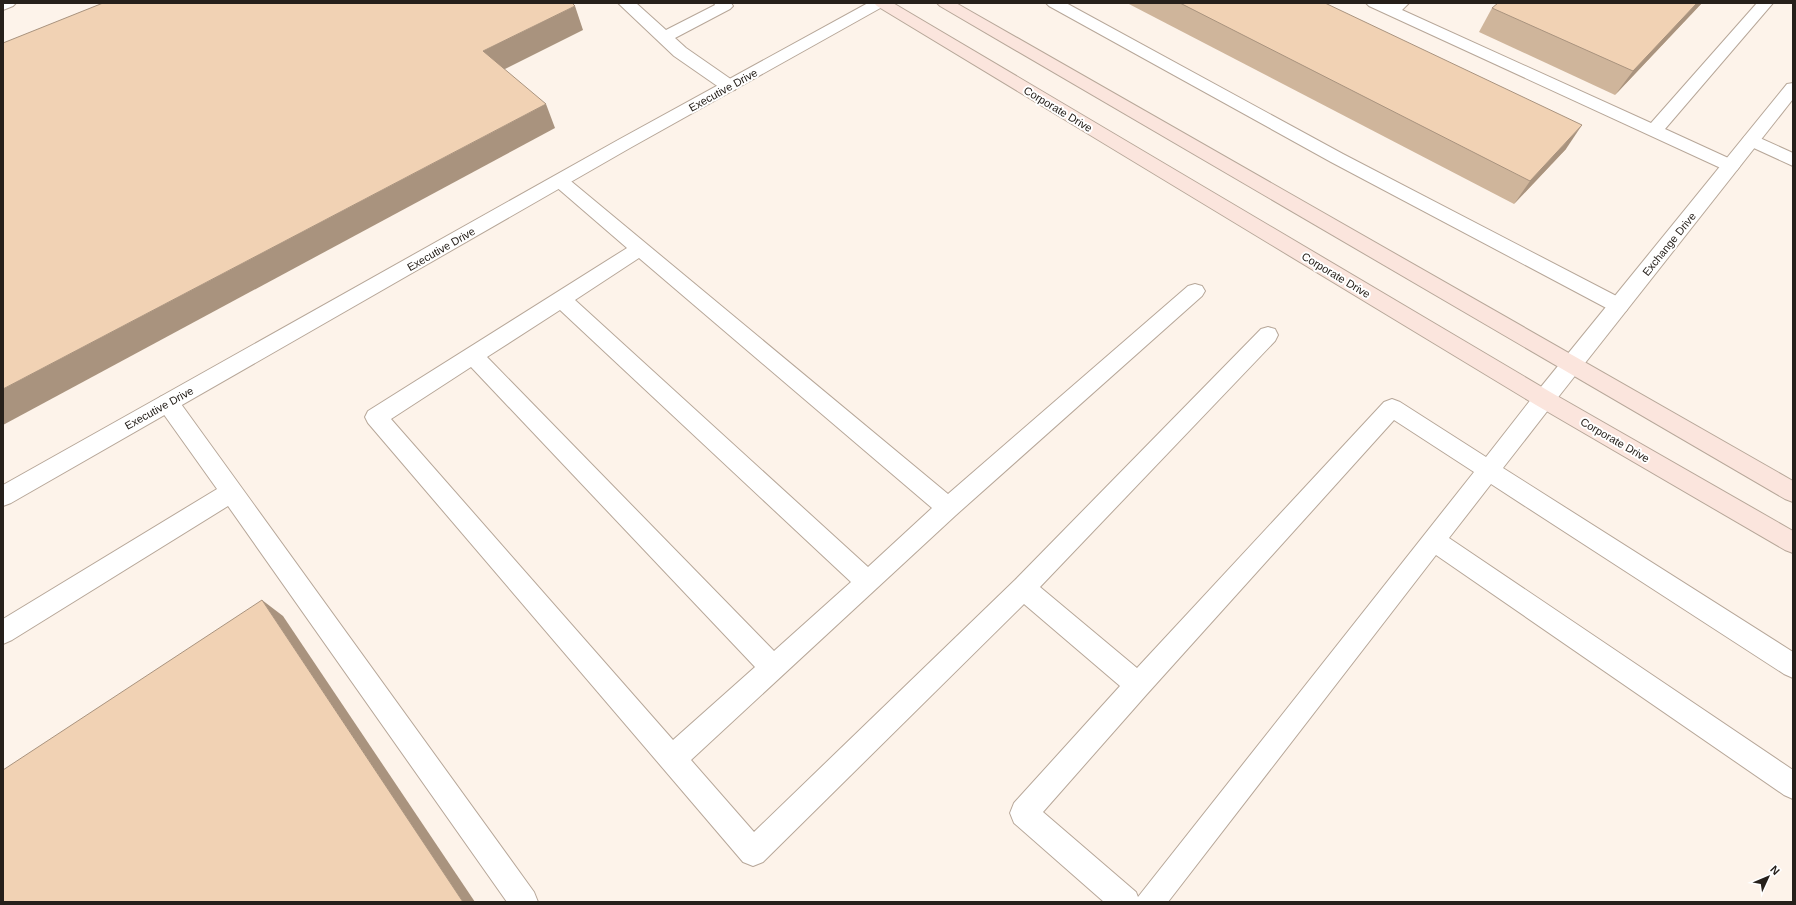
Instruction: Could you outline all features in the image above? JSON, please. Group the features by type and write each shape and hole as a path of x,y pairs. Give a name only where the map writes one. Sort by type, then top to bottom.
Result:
{"street":[{"path":"3,5 8,3"},
{"path":"626,3 640,13 680,52 729,86"},
{"path":"664,37 725,6 722,3"},
{"name":"Executive Drive","path":"3,496 729,86 881,3"},
{"name":"Corporate Drive","path":"881,3 1544,399 1793,543"},
{"path":"945,3 1571,366 1793,492"},
{"path":"1054,3 1344,162 1619,306"},
{"path":"1374,3 1396,7 1654,131 1731,166"},
{"path":"1654,131 1765,3"},
{"name":"Exchange Drive","path":"1150,902 1544,399 1793,88"},
{"path":"1751,140 1793,160"},
{"path":"560,181 948,508"},
{"path":"641,248 376,416 753,852 1023,588 1268,336"},
{"path":"672,759 948,508 1195,291"},
{"path":"560,300 868,582"},
{"path":"472,355 773,668"},
{"path":"168,403 524,902"},
{"path":"1126,902 1024,813 1138,685 1392,408 1793,666"},
{"path":"3,632 231,492"},
{"path":"1433,540 1793,786"},
{"path":"1023,588 1138,685"}],"building":[{"path":"103,3 572,3 575,6 483,51 546,104 3,389 3,43"},
{"path":"1180,3 1325,3 1582,125 1530,181"},
{"path":"1498,3 1697,3 1633,71 1492,8"},
{"path":"262,600 463,902 3,902 3,770"}]}
